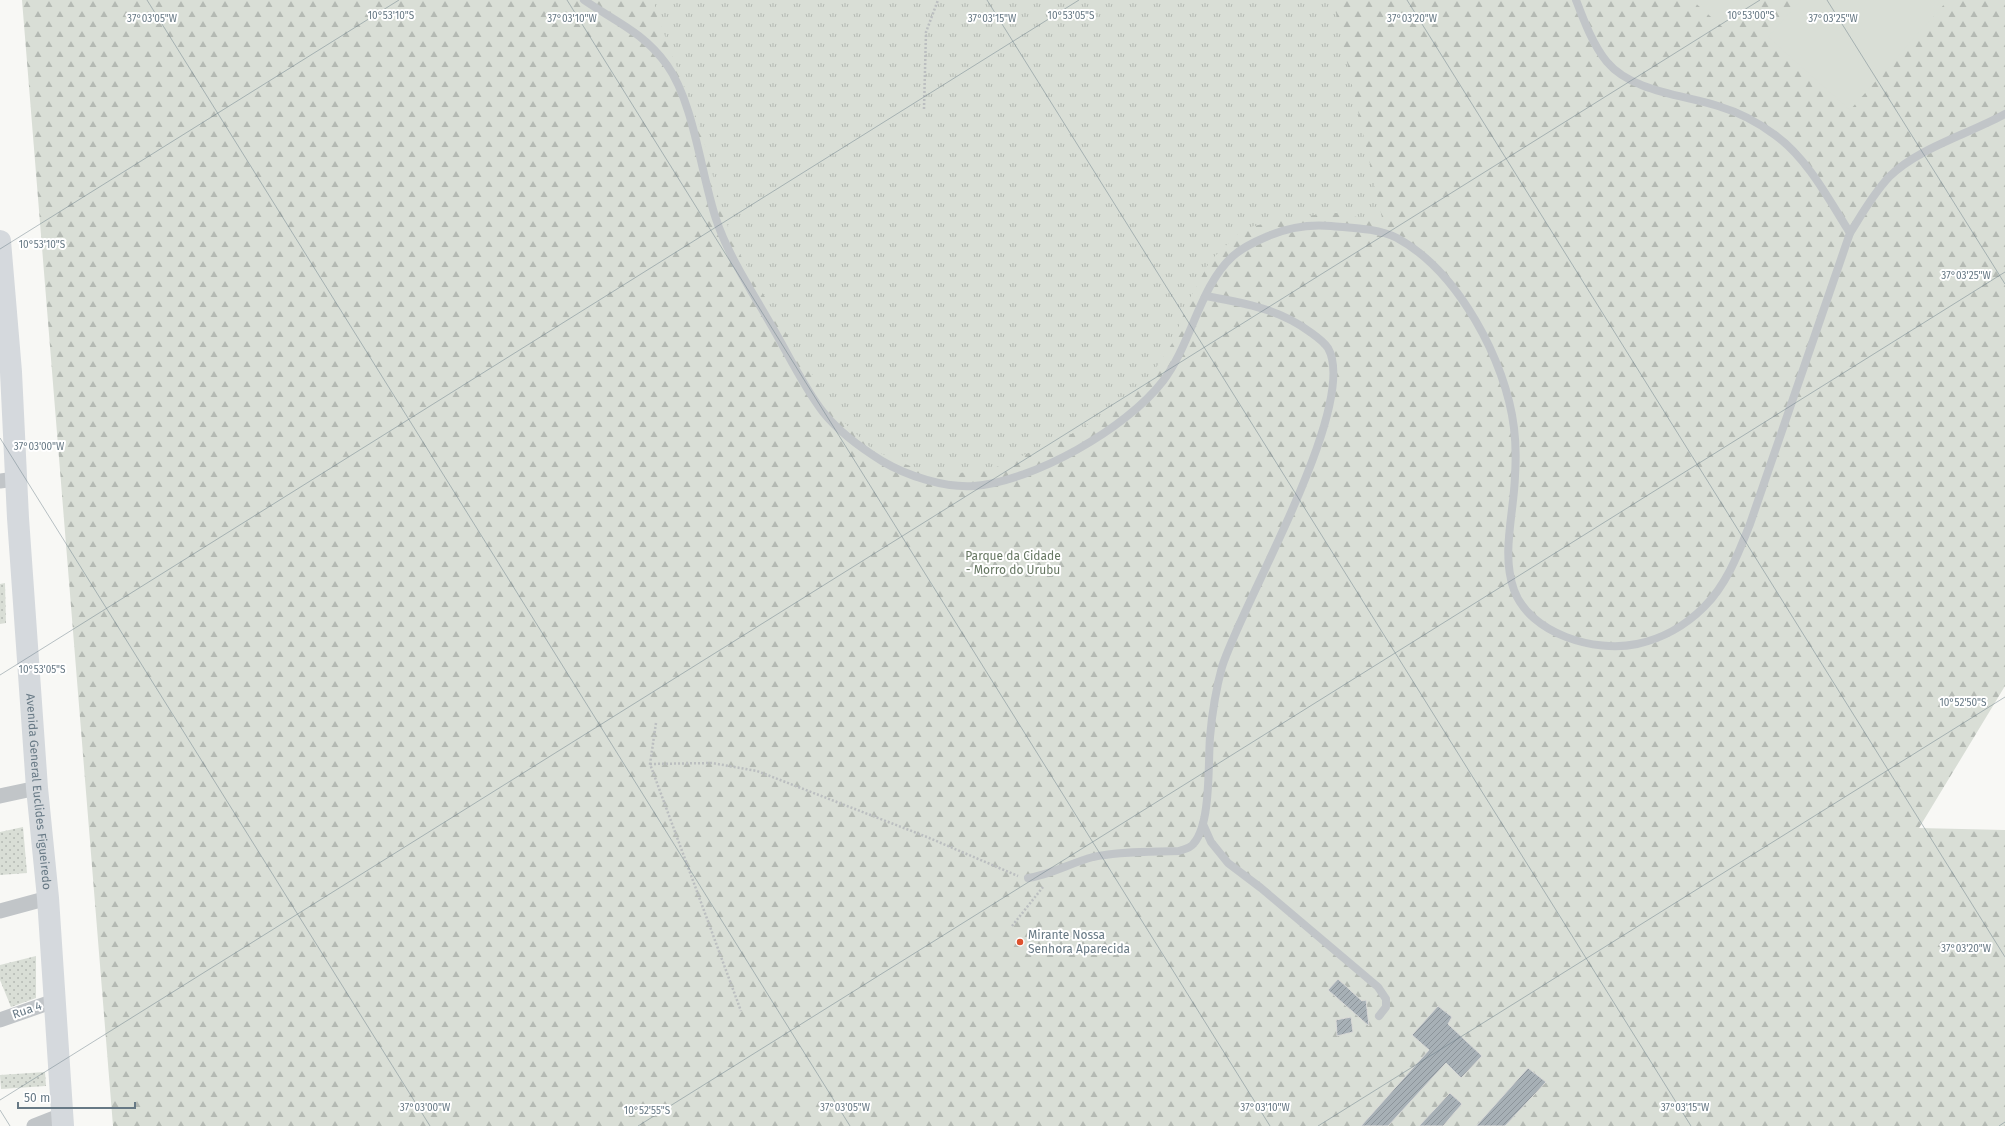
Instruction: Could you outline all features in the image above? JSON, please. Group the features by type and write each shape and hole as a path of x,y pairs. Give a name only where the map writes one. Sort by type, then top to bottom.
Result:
{"main road":[{"name":"Avenida General Euclides Figueiredo","path":"0,241 8,480 48,898 63,1121"}],"street":[{"path":"0,796 37,788"},
{"path":"0,911 48,898"},
{"name":"Rua 4","path":"0,1020 54,1001"},
{"path":"34,1126 63,1121"}],"lane":[{"path":"584,0 633,30 654,49 669,68 682,94 718,224 753,292 823,412 850,439 887,464 942,483 972,486 1011,479 1050,463 1100,436 1123,421 1145,402 1164,380 1175,364 1206,296 1220,270 1234,255 1252,243 1275,233 1300,227 1319,225 1380,232 1400,239 1415,249 1446,279 1458,295 1489,348 1506,391 1514,428 1516,480 1508,553 1514,590 1521,604 1545,626 1571,639 1608,646 1634,645 1670,632 1686,622 1704,607 1720,587 1731,569 1750,524 1850,233 1879,189 1900,168 1930,150 2005,114"},
{"path":"1576,0 1592,37 1607,62 1620,74 1661,92 1719,106 1749,119 1774,134 1795,153 1850,233"},
{"path":"1028,878 1039,877 1090,858 1103,855 1180,851 1189,848 1195,843 1202,824 1206,806 1212,719 1222,669 1233,637 1302,487 1331,400 1334,372 1333,362 1327,347 1319,338 1298,323 1257,306 1206,296"},
{"path":"1202,824 1210,842 1228,863 1261,888 1378,987 1386,999 1386,1007 1379,1016"}],"path":[{"path":"924,109 926,32 938,0"},
{"path":"656,723 650,764 741,1011"},
{"path":"650,764 712,763 757,771 926,837 1017,876 1028,878"},
{"path":"1012,926 1048,881 1062,869"}],"green space":[{"name":"Parque da Cidade - Morro do Urubu","path":"22,0 2005,0 2005,686 1919,828 2005,830 2005,1126 113,1126"},
{"path":"655,0 1333,0 1383,222 1336,213 1286,218 1243,229 1210,261 1189,300 1173,342 1150,377 1118,406 1076,432 992,469 959,473 925,471 896,461 871,448 840,419 789,338 741,256 723,215 701,130 655,10"},
{"path":"1692,0 1756,0 1728,32"},
{"path":"1801,0 1948,0 1850,110 1768,37"},
{"path":"5,583 6,623 0,624 0,584"},
{"path":"23,827 27,873 0,875 0,832"},
{"path":"36,956 36,998 11,1007 0,980 0,965"},
{"path":"45,1072 46,1086 1,1089 0,1075"}],"building":[{"path":"1338,979 1362,1001 1366,1000 1369,1026 1328,990"},
{"path":"1438,1006 1452,1017 1448,1024 1482,1056 1461,1078 1446,1063 1388,1126 1361,1126 1429,1050 1412,1035"},
{"path":"1351,1017 1353,1032 1337,1036 1336,1020"},
{"path":"1528,1068 1546,1082 1505,1126 1476,1126"},
{"path":"1450,1093 1462,1104 1443,1126 1419,1126"}],"place":[{"name":"Mirante Nossa Senhora Aparecida","path":"1020,942"}]}
